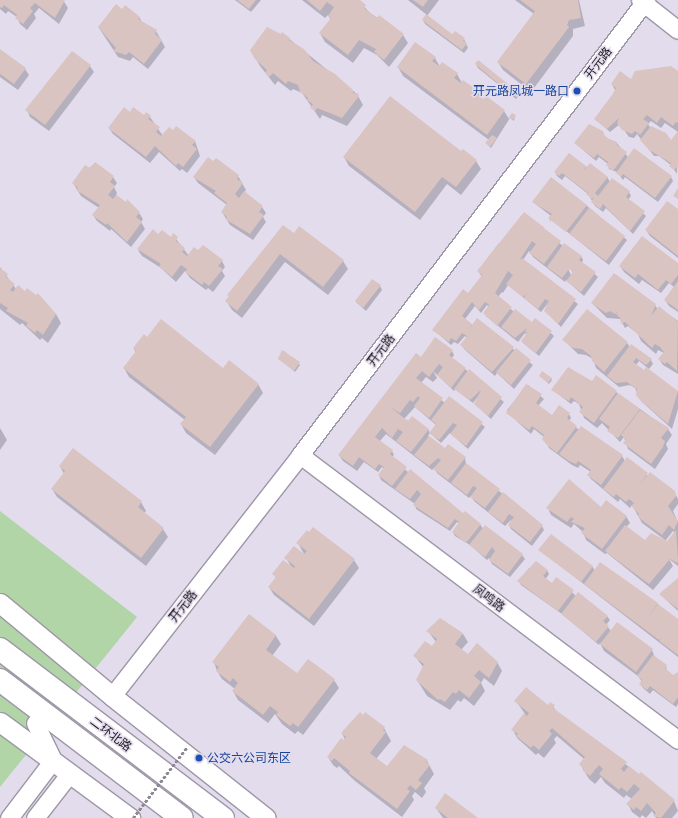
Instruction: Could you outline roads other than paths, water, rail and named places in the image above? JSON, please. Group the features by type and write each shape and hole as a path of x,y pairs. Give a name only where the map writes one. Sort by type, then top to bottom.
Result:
{"highway":[{"name":"二环北路","path":"0,649 223,818"},
{"name":"二环北路","path":"0,680 101,755 182,818"},
{"path":"0,696 35,723 101,755"}],"main road":[{"path":"0,603 112,696 266,818"},
{"path":"0,722 132,818"}],"street":[{"path":"643,1 678,30"},
{"name":"开元路","path":"112,696 300,455 643,1"},
{"name":"凤鸣路","path":"300,455 678,740"},
{"path":"9,818 53,760 35,723"},
{"path":"35,818 70,773"}],"place":[{"name":"开元路凤城一路口","path":"577,91"},
{"name":"公交六公司东区","path":"199,758"}]}
